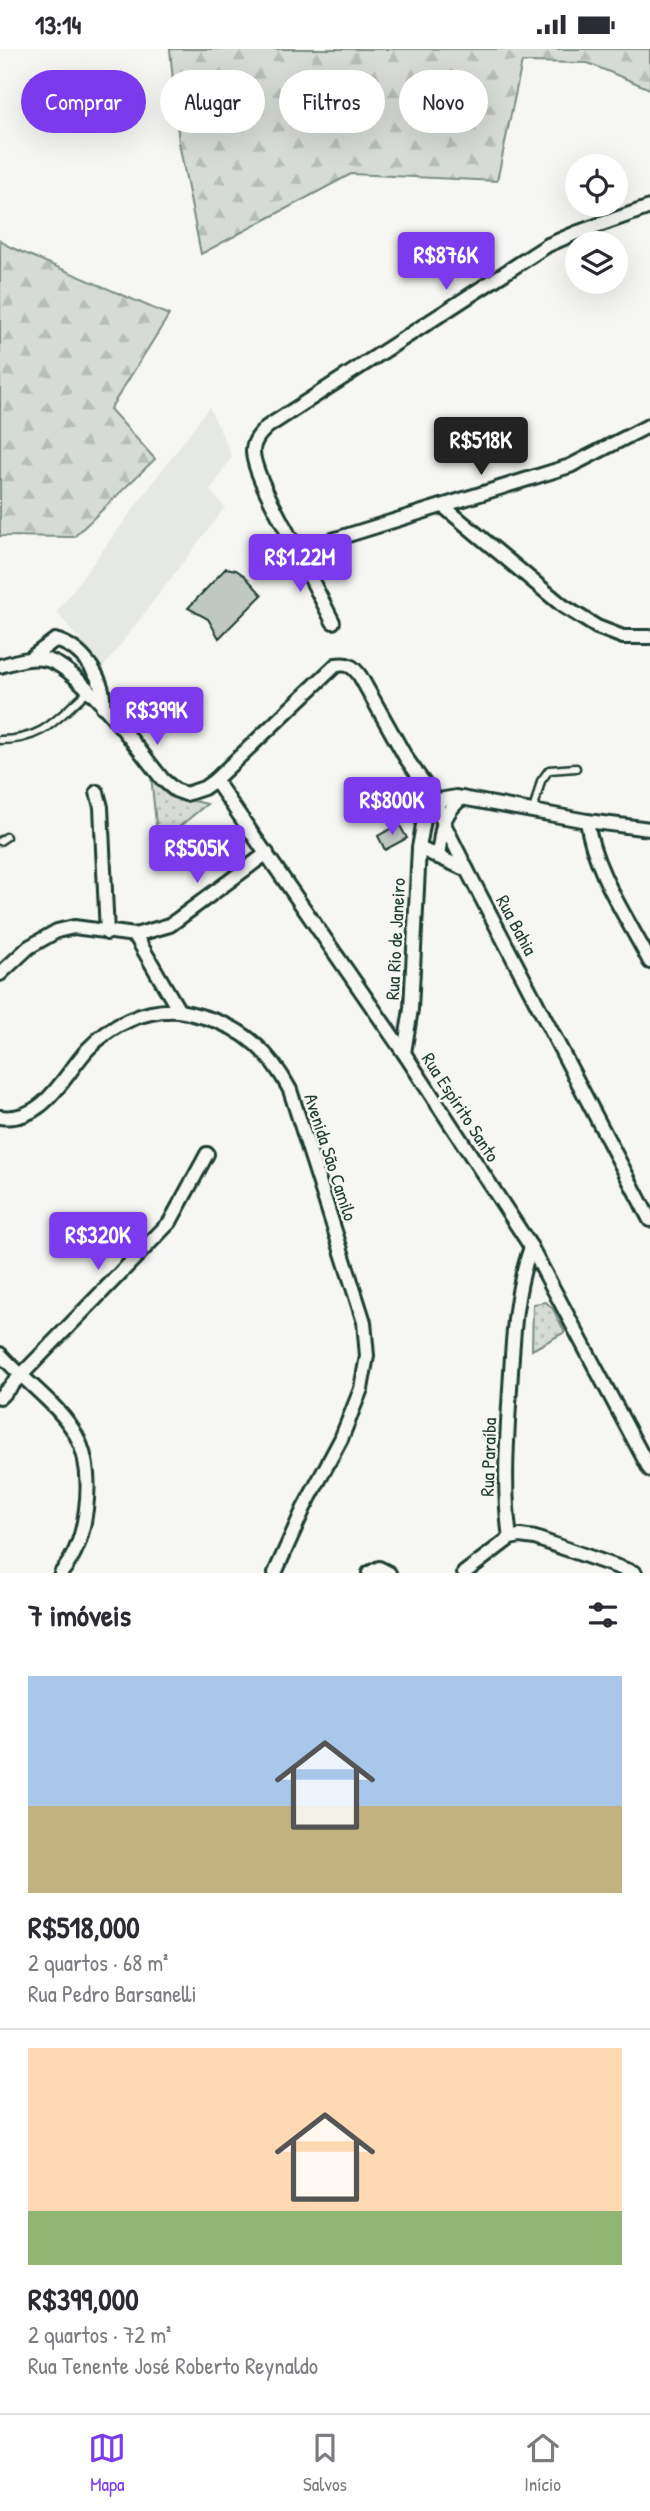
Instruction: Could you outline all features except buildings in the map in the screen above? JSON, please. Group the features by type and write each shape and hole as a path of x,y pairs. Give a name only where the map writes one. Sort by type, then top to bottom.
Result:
{"street":[{"path":"333,622 255,465 253,448 258,437 267,428 548,245 650,207"},
{"path":"297,551 570,465 650,425"},
{"path":"443,506 563,606 597,627 623,637 648,638"},
{"path":"28,659 55,640 68,643 89,664 102,684 103,707"},
{"path":"0,666 28,659 44,659 61,665 103,707 163,780 175,790 186,794 194,793 215,781"},
{"name":"Rua Bahia","path":"215,781 336,666 345,663 353,667 405,758 436,800 443,822 467,870 650,1220"},
{"name":"Rua Espírito Santo","path":"215,781 404,1053 531,1247 650,1469"},
{"path":"97,792 101,807 107,933"},
{"path":"438,857 443,822 449,811 462,798"},
{"path":"436,800 462,798 587,821 650,829"},
{"name":"Rua Rio de Janeiro","path":"404,1053 411,1009 418,848 427,801 436,800"},
{"path":"587,821 590,843 599,865 650,962"},
{"path":"418,848 467,870"},
{"path":"0,974 29,947 57,931 74,927 135,935 170,925 267,853"},
{"path":"135,935 179,1011"},
{"name":"Avenida São Camilo","path":"0,1117 18,1116 44,1104 88,1048 114,1027 134,1017 179,1011 218,1021 241,1033 264,1050 279,1069 290,1090 364,1322 367,1356 361,1389 341,1439 304,1509 275,1573"},
{"path":"0,1397 170,1221 207,1154"},
{"name":"Rua Paraíba","path":"510,1538 505,1504 514,1318 521,1273 531,1247"},
{"path":"0,1354 59,1411 74,1429 84,1448 89,1469 89,1488 83,1531 75,1551 61,1573"},
{"path":"464,1573 510,1538 520,1536 536,1538 635,1573"},
{"path":"369,1573 379,1568 389,1573"}],"lane":[{"path":"0,740 16,740 38,734 88,691"},
{"path":"533,811 543,775 555,768 576,768"}],"shaded area":[{"path":"209,407 232,456 210,491 225,507 102,669 57,612"}],"green space":[{"path":"170,49 650,49 650,89 588,63 522,62 497,181 351,174 201,254 178,133 265,133 265,70 172,70"},
{"path":"0,240 8,246 169,315 110,409 155,459 74,537 0,536"},
{"path":"151,775 178,797 207,804 158,844"},
{"path":"546,1302 553,1309 565,1332 532,1350 533,1304"}]}
